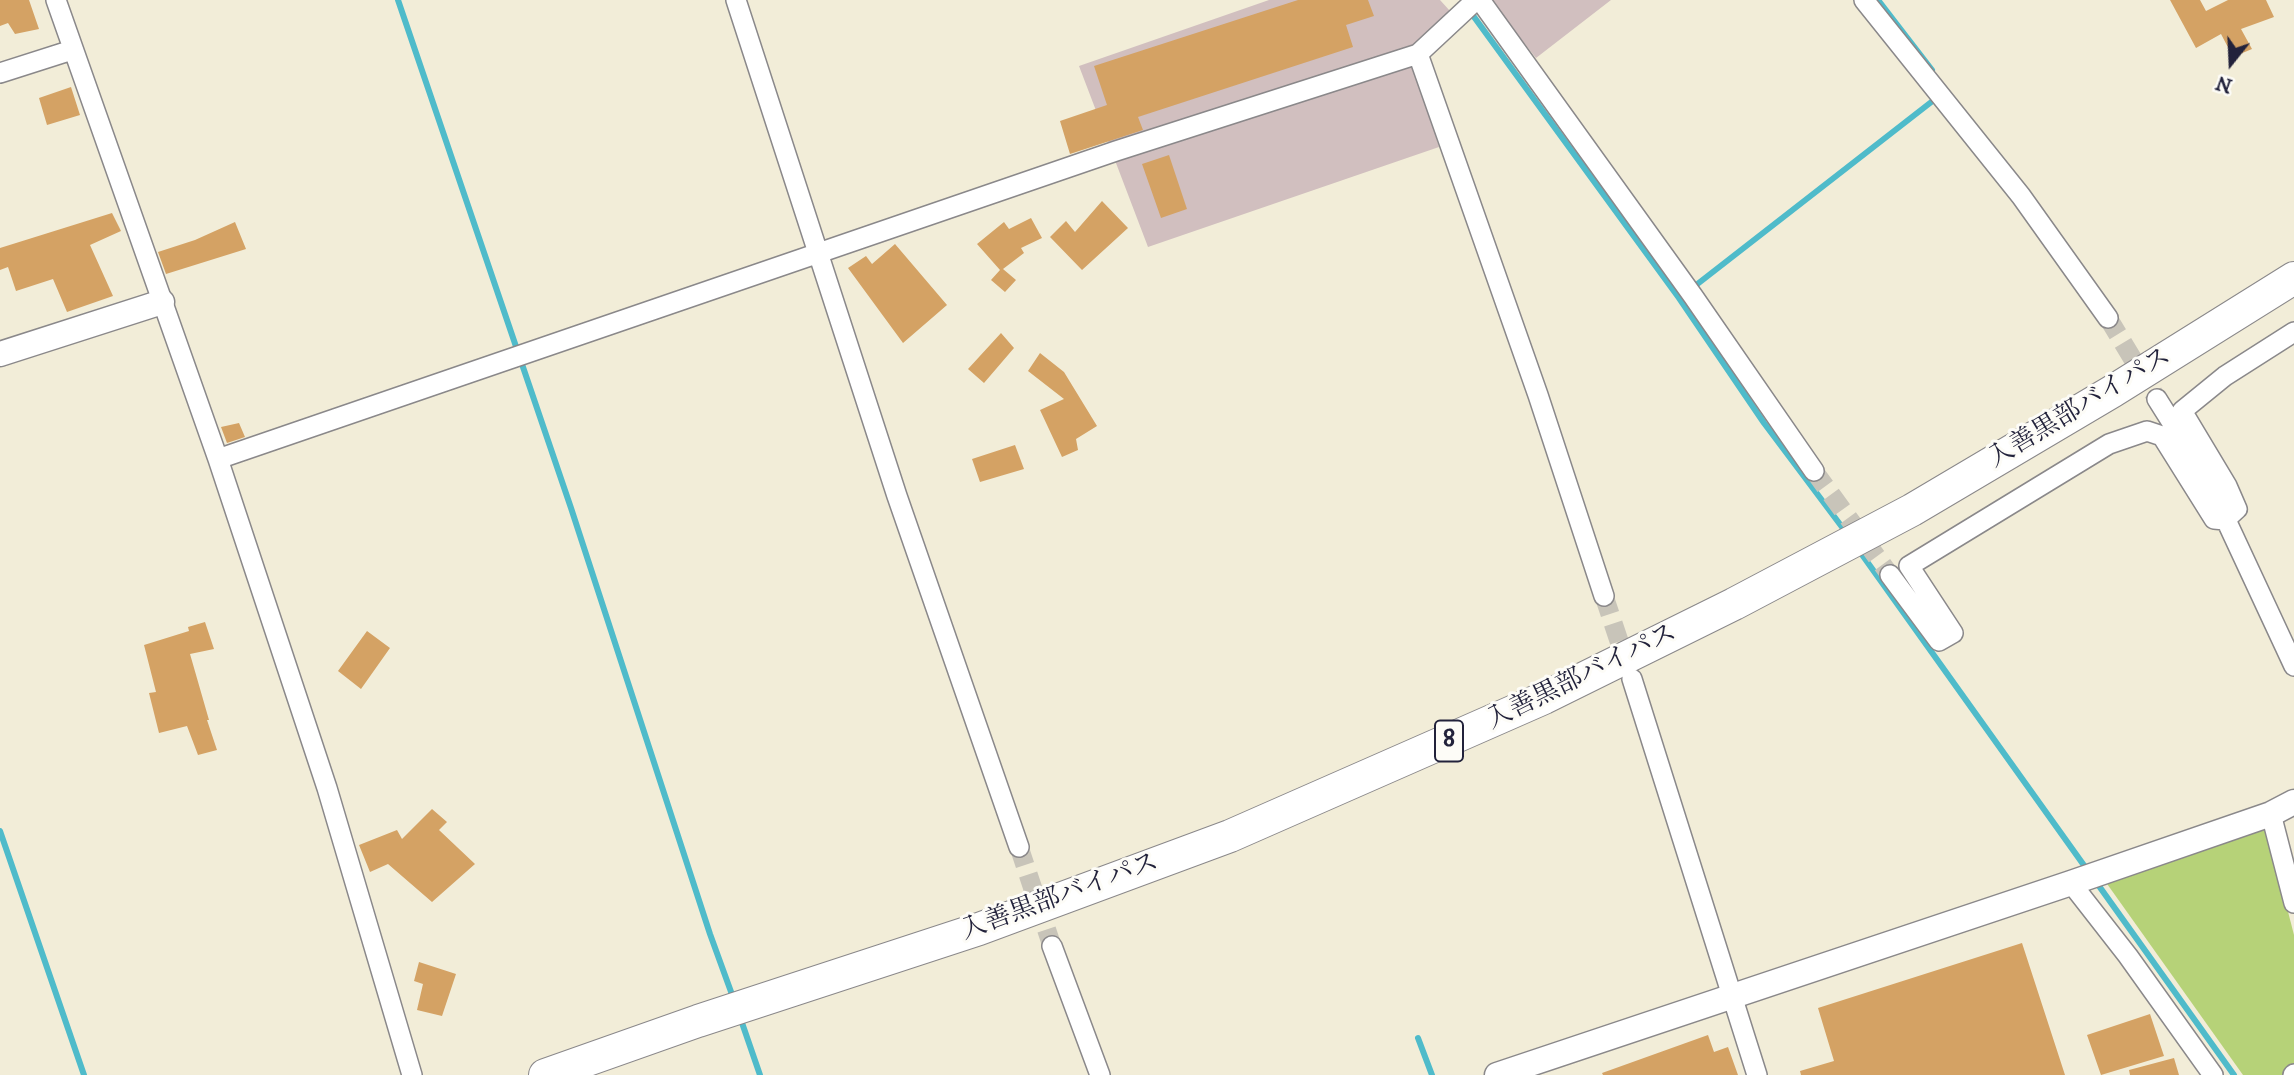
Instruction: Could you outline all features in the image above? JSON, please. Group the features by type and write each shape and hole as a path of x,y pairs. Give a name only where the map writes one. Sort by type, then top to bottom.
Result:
{"highway":[{"name":"入善黒部バイパス","path":"545,1075 698,1021 979,929 1230,836 1544,698 1734,604 1912,510 2113,391 2294,278"}],"street":[{"path":"56,0 218,459 327,789 412,1075"},
{"path":"736,0 897,496 1019,847"},
{"path":"218,459 1116,151 1418,54 1478,0 1693,296 1814,471"},
{"path":"1864,0 2021,196 2108,318"},
{"path":"0,73 72,50"},
{"path":"1418,54 1538,395 1604,596"},
{"path":"0,354 162,302"},
{"path":"2225,520 2236,509 2227,486 2182,411 2225,376 2294,332"},
{"path":"2157,399 2206,477 2294,666"},
{"path":"1890,575 1939,641 1953,633 1909,566 2109,444 2147,431 2162,436 2214,519 2225,520"},
{"path":"1632,679 1757,1075"},
{"path":"1497,1075 2071,883 2271,814 2294,803"},
{"path":"2271,814 2294,903"},
{"path":"2071,883 2128,956 2214,1075"},
{"path":"1052,946 1100,1075"}],"shaded area":[{"path":"1269,0 1440,0 1450,11 1410,49 1439,147 1148,247 1079,66"},
{"path":"1490,0 1611,0 1536,58"}],"green space":[{"path":"2266,826 2294,935 2294,1066 2283,1075 2243,1075 2105,881"}],"building":[{"path":"0,0 29,0 39,29 15,34 8,23 0,26"},
{"path":"1298,0 1368,0 1374,16 1346,25 1353,47 1138,117 1143,130 1070,154 1060,121 1107,105 1094,66"},
{"path":"2170,0 2200,0 2206,11 2228,0 2266,0 2274,17 2241,29 2252,49 2233,57 2221,34 2196,48"},
{"path":"71,87 80,115 47,125 39,98"},
{"path":"1169,155 1187,209 1161,218 1142,164"},
{"path":"1102,201 1128,228 1082,270 1050,237 1066,221 1075,232"},
{"path":"112,213 121,231 90,245 113,296 67,312 53,279 16,291 8,267 0,270 0,248"},
{"path":"1031,218 1042,238 1021,248 1024,253 1003,269 1016,280 1005,292 991,280 1000,270 977,244 1004,222 1009,229"},
{"path":"235,222 246,249 166,274 158,252 195,240"},
{"path":"895,244 947,305 903,343 848,268 866,256 872,264"},
{"path":"1001,333 1014,348 984,383 968,369"},
{"path":"1040,353 1064,372 1097,426 1076,439 1078,450 1062,457 1040,410 1064,399 1028,371"},
{"path":"239,423 245,437 227,443 221,427"},
{"path":"1015,445 1024,469 980,482 972,459"},
{"path":"205,622 214,649 190,654 217,750 198,755 187,726 159,733 149,693 156,692 144,645 189,631 188,627"},
{"path":"367,631 390,648 361,689 338,671"},
{"path":"432,809 447,822 439,830 475,864 432,902 388,864 370,872 359,845 397,830 402,839"},
{"path":"2022,943 2065,1075 1801,1075 1800,1071 1834,1061 1818,1008"},
{"path":"419,962 456,974 442,1016 417,1010 423,984 414,981"},
{"path":"2150,1014 2164,1056 2101,1075 2087,1035"},
{"path":"1708,1035 1714,1052 1728,1047 1738,1075 1602,1073"},
{"path":"2174,1058 2179,1075 2130,1075 2129,1070"}],"waterway":[{"path":"398,0 571,508 734,1000"},
{"path":"1878,0 1932,70"},
{"path":"1469,10 1679,298 1764,423 1848,535"},
{"path":"1691,289 1939,96"},
{"path":"1858,549 2088,871"},
{"path":"0,831 84,1075"},
{"path":"2094,879 2234,1075"},
{"path":"740,1017 760,1075"},
{"path":"1418,1038 1432,1075"}],"tunnel":[{"path":"2108,318 2157,399"},
{"path":"1814,471 1890,575"},
{"path":"1604,596 1628,668"},
{"path":"1019,847 1052,946"}]}
